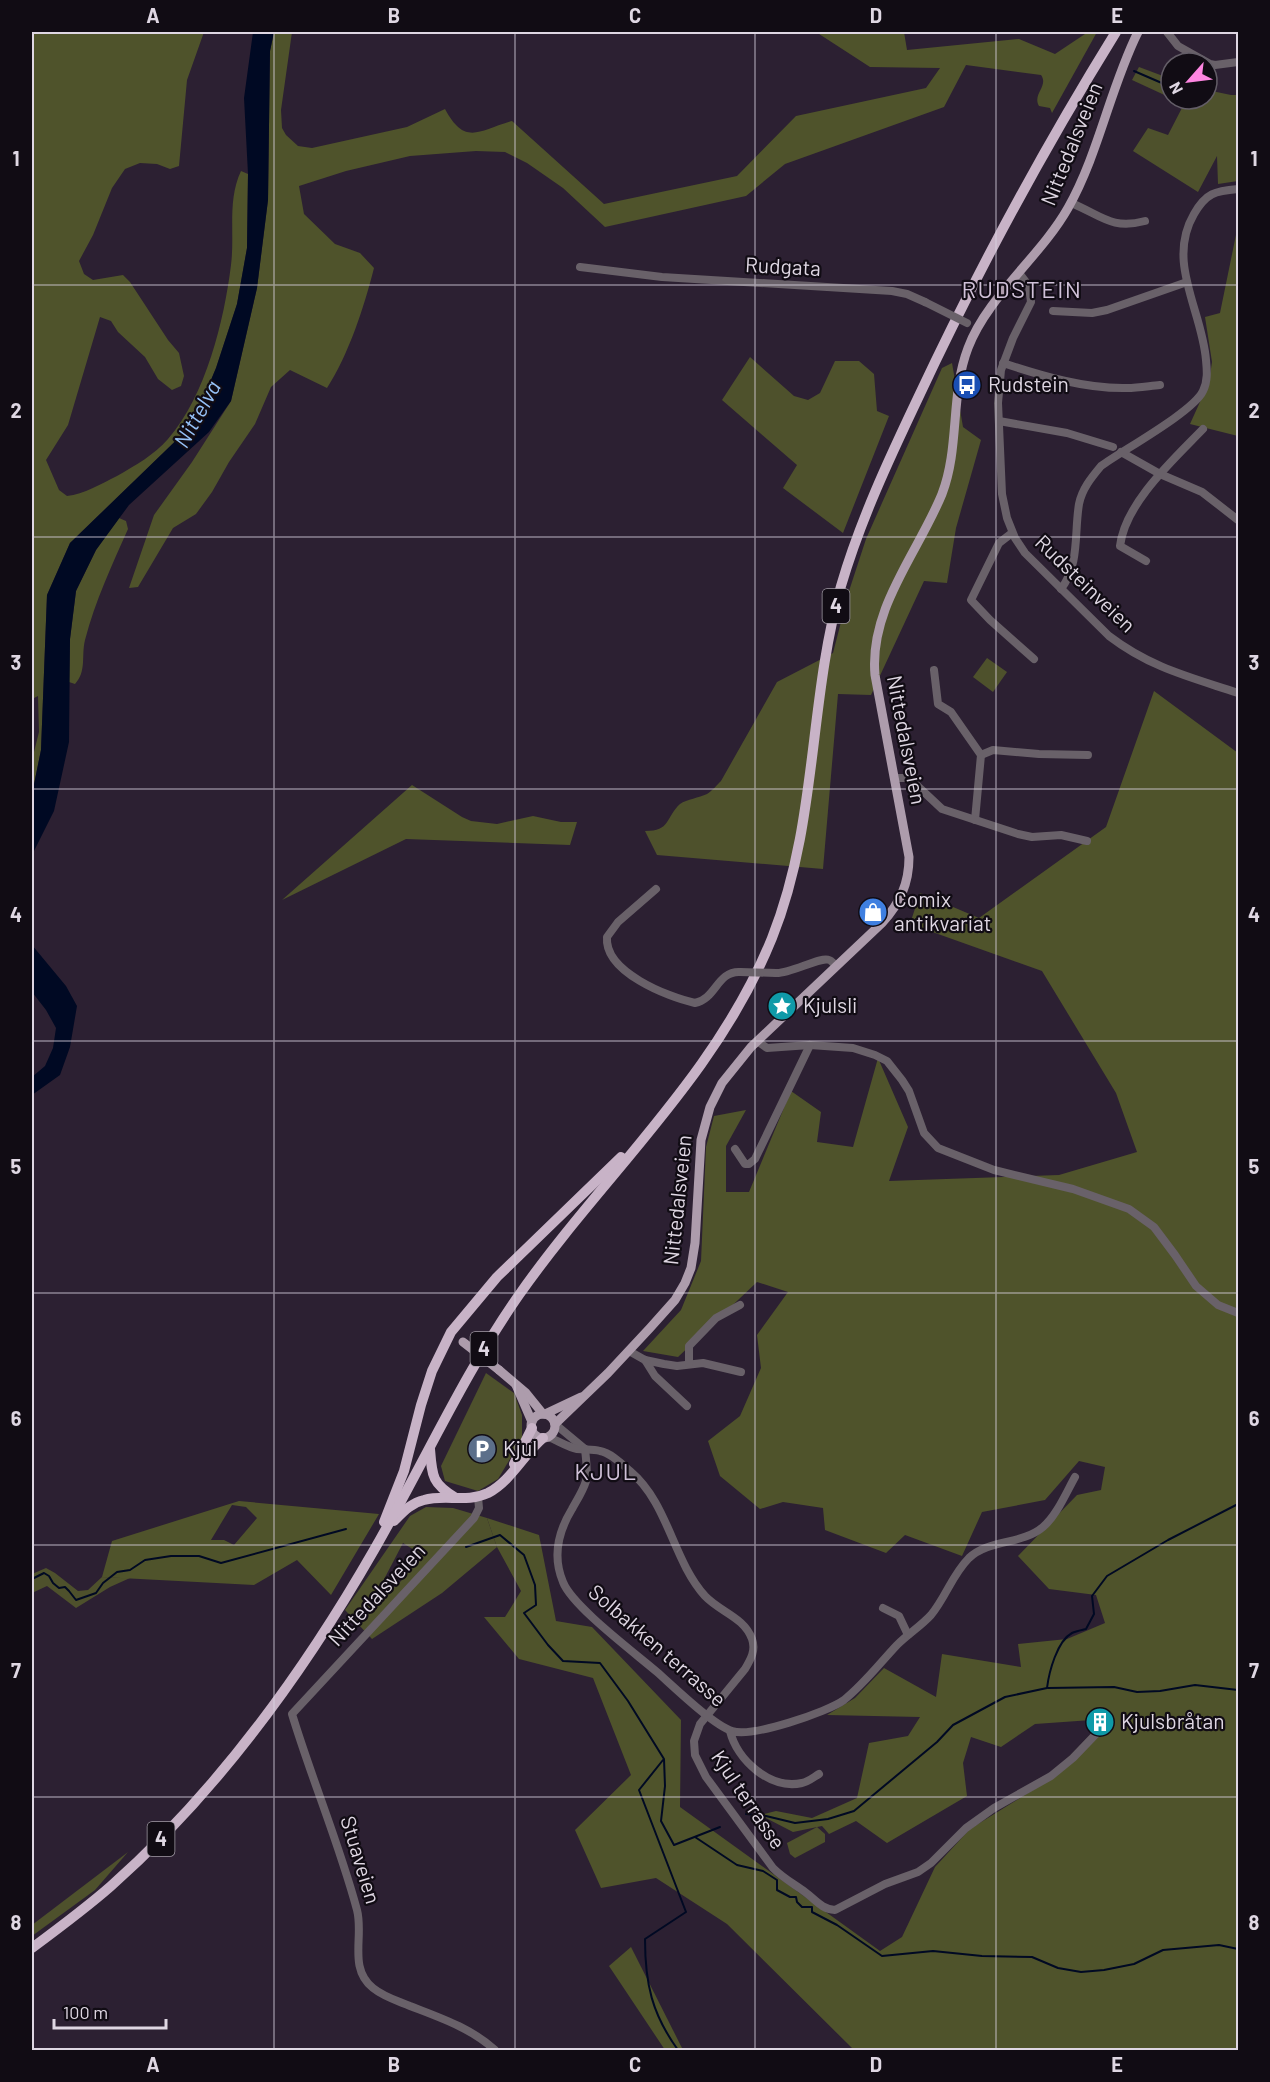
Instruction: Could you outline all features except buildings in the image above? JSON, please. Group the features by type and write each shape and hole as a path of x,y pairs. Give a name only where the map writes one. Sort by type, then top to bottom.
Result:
{"highway":[{"name":"4","path":"603,1186 621,1157 705,1049 733,1003 755,960 776,907 793,848 801,803 819,650 834,588 854,527 896,429 962,291 1012,196 1109,32"},
{"name":"4","path":"32,1948 125,1874 168,1831 206,1790 285,1688 370,1558 477,1360 507,1312 552,1250 603,1186 619,1170 710,1053 735,1014 761,963 782,909 798,856 807,804 820,686 830,630 845,573 868,510 901,432 984,263 1056,132 1116,32"},
{"name":"4","path":"370,1558 404,1471 432,1371 451,1332 497,1277 621,1157"},
{"path":"513,1470 516,1458 532,1425"},
{"path":"478,1497 496,1488 545,1437"},
{"path":"430,1447 434,1480 456,1498"},
{"name":"4","path":"387,1527 412,1505 423,1500 478,1497"}],"main road":[{"name":"Nittedalsveien","path":"555,1424 608,1373 675,1300 687,1277 695,1243 698,1161 703,1129 710,1107 722,1083 757,1041 888,917 898,904 906,886 909,866 908,847 875,675 877,634 888,603 944,487 951,459 961,370 968,346 977,329 1057,226 1071,202 1089,162 1125,60 1138,32"},
{"path":"451,1332 526,1393 544,1414 551,1416 555,1424 553,1432 545,1437 536,1435 516,1385"},
{"name":"Nittedalsveien","path":"544,1414 581,1397"},
{"path":"532,1425 535,1417 544,1414"}],"street":[{"path":"1167,32 1178,46 1210,64 1239,62"},
{"path":"1061,589 1073,567 1081,496 1091,477 1101,466 1121,452 1190,408 1203,392 1207,370 1205,347 1187,282 1183,247 1191,220 1201,202 1210,194 1239,189"},
{"path":"1071,202 1116,224 1132,225 1145,221"},
{"name":"Rudgata","path":"580,267 662,277 892,291 907,294 925,302 977,329"},
{"name":"Rudsteinveien","path":"1019,273 1029,286 1032,302 1013,338 1000,370 998,403 1002,494 1012,533 1025,553 1109,636 1145,661 1170,672 1239,693"},
{"path":"1053,311 1092,313 1107,310 1187,282"},
{"path":"1003,363 1040,374 1098,386 1127,388 1160,385"},
{"path":"999,421 1067,433 1113,447"},
{"path":"1146,561 1124,550 1120,546 1121,537 1138,502 1160,474 1203,429"},
{"path":"1121,452 1160,474 1202,492 1239,520"},
{"name":"Rudsteinveien","path":"1012,533 999,543 971,600 1034,659"},
{"path":"934,670 938,704 951,712 981,755 975,820"},
{"path":"981,755 993,750 1088,755"},
{"path":"895,778 909,778 942,809 975,820 1032,837 1061,835 1087,841"},
{"path":"656,889 618,922 607,937 609,951 626,971 644,983 695,1003 705,999 725,975 731,972 776,974 790,972 825,959 831,960 836,966"},
{"path":"757,1041 767,1048 810,1045 853,1048 875,1054 887,1061 902,1080 909,1091 924,1134 938,1148 994,1170 1073,1189 1130,1209 1154,1227 1196,1286 1218,1305 1239,1313"},
{"path":"735,1149 745,1164 755,1159 810,1045"},
{"path":"689,1364 689,1346 716,1318 740,1305"},
{"path":"629,1351 645,1360 671,1366 703,1363 741,1372"},
{"path":"645,1360 655,1376 687,1406"},
{"name":"Kjul terrasse","path":"555,1424 585,1449"},
{"name":"Kjul terrasse","path":"545,1437 577,1449 599,1450 608,1454 646,1486 696,1583 706,1597 739,1621 752,1641 753,1650 745,1669 699,1724 694,1742 699,1765 706,1778 773,1868 786,1881 807,1893 819,1905 835,1911 885,1884 918,1872 931,1863 966,1828 994,1808 1051,1776 1073,1758 1096,1734"},
{"name":"Solbakken terrasse","path":"585,1449 586,1480 560,1532 557,1543 557,1560 562,1582 587,1612 706,1714 730,1731 753,1732 786,1724 842,1702 930,1616 961,1566 971,1556 981,1549 1027,1536 1043,1527 1075,1477"},
{"name":"Nittedalsveien","path":"292,1714 474,1518 479,1508 478,1497"},
{"path":"883,1608 899,1616 908,1635"},
{"name":"Stuaveien","path":"292,1714 338,1843 358,1913 359,1961 366,1981 388,1997 453,2022 495,2050"},
{"name":"Solbakken terrasse","path":"730,1731 732,1741 743,1758 762,1774 794,1784 804,1783 819,1774"}],"green space":[{"path":"32,32 204,32 187,80 179,166 170,169 157,164 140,163 125,169 112,188 93,235 79,261 84,274 93,280 123,275 130,282 179,353 184,376 181,386 172,390 158,379 145,357 118,332 111,321 100,317 68,425 46,460 59,490 67,496 99,485 151,455 168,439 193,401 211,356 224,310 231,265 234,194 241,171 248,174 247,248 237,304 216,368 192,425 70,543 47,595 41,750 32,794 32,760 39,732 38,696 32,699"},
{"path":"274,32 292,32 281,110 282,128 298,146 312,148 407,127 445,109 452,121 466,132 473,133 512,121 604,204 737,176 796,116 926,88 940,68 870,67 816,32 904,32 907,50 1019,39 1055,54 1088,32 1097,32 1052,113 1050,108 1039,106 1037,102 1043,83 1041,75 966,65 944,107 785,164 746,196 605,227 563,188 527,163 505,152 476,151 410,156 346,171 299,186 304,214 335,244 360,253 374,268 361,314 349,345 327,388 290,370 271,387 255,424 212,492 196,514 173,528 138,587 129,588 154,515 192,462 231,401 257,288 268,200 270,51"},
{"path":"1139,67 1159,74 1159,92 1132,80"},
{"path":"1219,92 1238,95 1238,181 1218,184 1217,156 1198,192 1133,151 1148,128 1168,135 1180,111 1219,111"},
{"path":"1238,225 1238,436 1190,424 1209,382 1212,362 1205,317 1220,313"},
{"path":"750,357 794,396 808,400 820,393 835,361 859,361 874,374 877,411 889,416 843,533 783,488 797,465 722,400"},
{"path":"952,363 963,427 981,440 956,528 947,583 924,581 871,695 838,694 823,869 657,855 645,831 664,826 680,804 707,794 721,781 777,682 833,653 849,591 866,539 942,368"},
{"path":"119,518 126,521 128,529 94,611 85,640 81,674 75,684 69,682 70,639 76,591 96,550"},
{"path":"987,658 1007,672 993,692 973,677"},
{"path":"1154,691 1238,753 1238,2050 854,2050 727,1924 656,1878 601,1888 575,1830 631,1775 593,1678 519,1659 484,1617 505,1617 521,1591 497,1547 487,1518 539,1535 556,1621 592,1627 681,1720 680,1807 880,1951 902,1937 935,1867 970,1829 1041,1785 1106,1719 1035,1724 1001,1747 971,1737 963,1763 967,1796 887,1843 856,1821 829,1834 822,1826 793,1832 760,1815 776,1811 812,1818 857,1798 869,1743 908,1736 920,1717 827,1715 855,1698 884,1668 936,1697 942,1654 1021,1667 1018,1644 1067,1639 1105,1623 1096,1595 1049,1589 1018,1556 1077,1495 1101,1490 1105,1467 1079,1461 1045,1500 982,1512 962,1556 905,1535 886,1553 825,1530 823,1508 783,1502 760,1509 720,1476 708,1441 740,1416 761,1368 757,1335 788,1292 757,1282 678,1357 643,1351 681,1310 701,1261 706,1147 714,1116 746,1110 726,1146 726,1192 749,1192 791,1091 821,1112 817,1142 853,1147 878,1058 908,1127 889,1181 1059,1175 1137,1152 1116,1093 1042,971 910,924 920,893 979,918 1106,827"},
{"path":"412,785 471,821 497,824 533,816 561,822 577,822 570,845 406,839 282,900"},
{"path":"486,1373 514,1393 522,1415 522,1439 498,1479 478,1491 445,1481 441,1466"},
{"path":"239,1501 379,1514 331,1595 297,1560 254,1585 102,1577 112,1541","holes":["232,1505 246,1507 257,1518 234,1545 224,1540 211,1540"]},
{"path":"426,1507 453,1508 487,1518 497,1547 442,1593 372,1639 345,1610 410,1516","holes":["403,1543 422,1555 396,1587 381,1585"]},
{"path":"46,1568 78,1591 88,1590 102,1577 130,1578 110,1587 76,1608 47,1586 32,1593 32,1574"},
{"path":"817,1827 825,1834 825,1842 795,1858 790,1854 787,1843"},
{"path":"128,1852 95,1890 32,1936 32,1925"},
{"path":"631,1947 683,2050 665,2050 609,1966"}],"water":[{"name":"Nittelva","path":"253,32 274,32 270,51 268,200 257,288 231,401 209,432 129,505 96,550 76,591 70,639 69,742 54,811 32,855 32,794 41,750 47,595 70,543 192,425 216,368 237,304 247,248 248,174 244,98"},
{"path":"32,945 66,986 77,1006 70,1047 60,1075 32,1095 32,1077 45,1066 53,1048 56,1028 32,992"}],"waterway":[{"path":"1134,71 1159,82"},
{"path":"746,1814 795,1823 828,1819 854,1811 937,1742 953,1725 1005,1697 1047,1688 1058,1650 1072,1633 1086,1629 1094,1614 1092,1596 1107,1576 1168,1540 1238,1504"},
{"path":"32,1579 44,1573 59,1588 65,1587 76,1600 96,1593 103,1583 117,1572 130,1570 145,1560 171,1556 199,1556 221,1563 346,1529"},
{"path":"466,1547 500,1535 524,1555 535,1585 536,1605 524,1613 563,1661 600,1663 628,1701 664,1759 665,1786 661,1821 674,1845 720,1827"},
{"path":"1048,1688 1114,1687 1137,1692 1195,1685 1238,1690"},
{"path":"663,1760 639,1790 686,1912 645,1939 645,1955 646,1970 656,2011 678,2050"},
{"path":"695,1837 737,1865 763,1871 777,1880 777,1890 790,1897 796,1897 802,1907 812,1907 812,1912 837,1925 882,1956 933,1951 982,1956 1032,1957 1058,1968 1081,1972 1134,1964 1163,1950 1219,1945 1238,1949"}],"place":[{"name":"Rudstein","path":"967,385"},
{"name":"Comix antikvariat","path":"873,912"},
{"name":"Kjulsli","path":"782,1006"},
{"name":"Kjul","path":"482,1449"},
{"name":"Kjulsbråtan","path":"1100,1722"}],"district":[{"name":"RUDSTEIN","path":"1022,290"},
{"name":"KJUL","path":"606,1472"}]}
